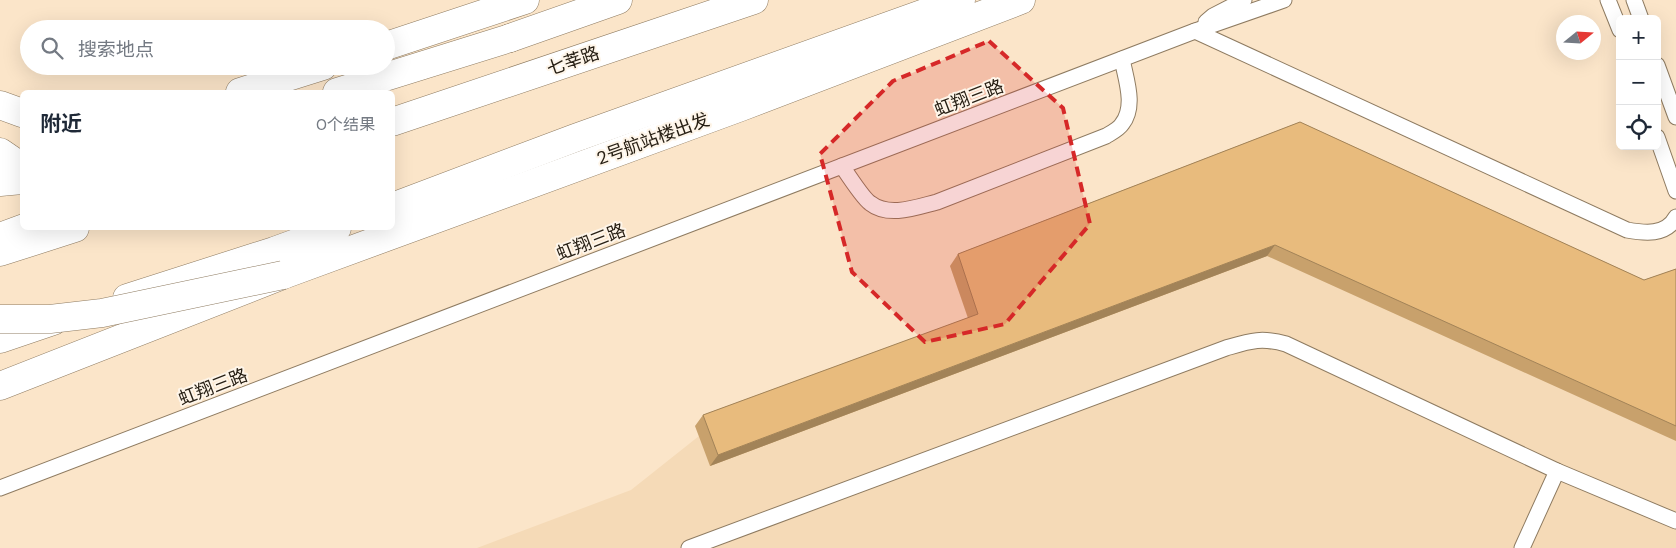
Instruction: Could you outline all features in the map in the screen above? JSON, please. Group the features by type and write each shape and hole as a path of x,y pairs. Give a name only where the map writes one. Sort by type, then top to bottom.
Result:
{"main road":[{"path":"395,43 524,0"},
{"path":"395,74 510,38 618,0"},
{"name":"七莘路","path":"395,121 754,0"},
{"path":"395,206 575,138 961,0"},
{"name":"2号航站楼出发","path":"395,224 741,107 1021,0"},
{"path":"385,90 510,38"},
{"path":"246,90 294,75"},
{"path":"343,90 391,75"},
{"path":"0,105 20,112"},
{"path":"0,152 20,166"},
{"path":"0,182 20,180"},
{"path":"0,237 20,230"},
{"path":"0,252 69,230"},
{"path":"0,386 278,263 334,230"},
{"name":"2号航站楼出发","path":"278,263 376,230"},
{"path":"0,319 50,319 102,313 278,263"},
{"path":"0,339 278,263"}],"lane":[{"path":"1244,0 1213,16 1195,31 1627,230 1644,233 1654,232 1664,229 1673,223 1676,217"},
{"name":"虹翔三路","path":"0,488 1195,31 1284,0"},
{"path":"1608,0 1616,20"},
{"path":"1634,0 1640,15"},
{"path":"842,166 870,204 889,211 912,209 946,198 1106,136 1122,126 1129,113 1129,96 1122,59"},
{"path":"1661,76 1676,117"},
{"path":"1661,148 1676,191"},
{"path":"690,548 1217,351 1250,341 1269,339 1286,344 1557,471 1676,521"},
{"path":"1522,548 1557,471"}],"highlighted area":[{"path":"989,41 1063,108 1090,224 1005,324 925,342 852,272 820,154 893,81"}],"shaded area":[{"path":"1292,134 1636,292 1676,277 1676,548 477,548 631,490 699,436 695,426 970,325 950,266"}],"building":[{"path":"1300,122 1644,280 1676,269 1676,426 1275,245 718,455 703,415 978,314 958,254"}]}
